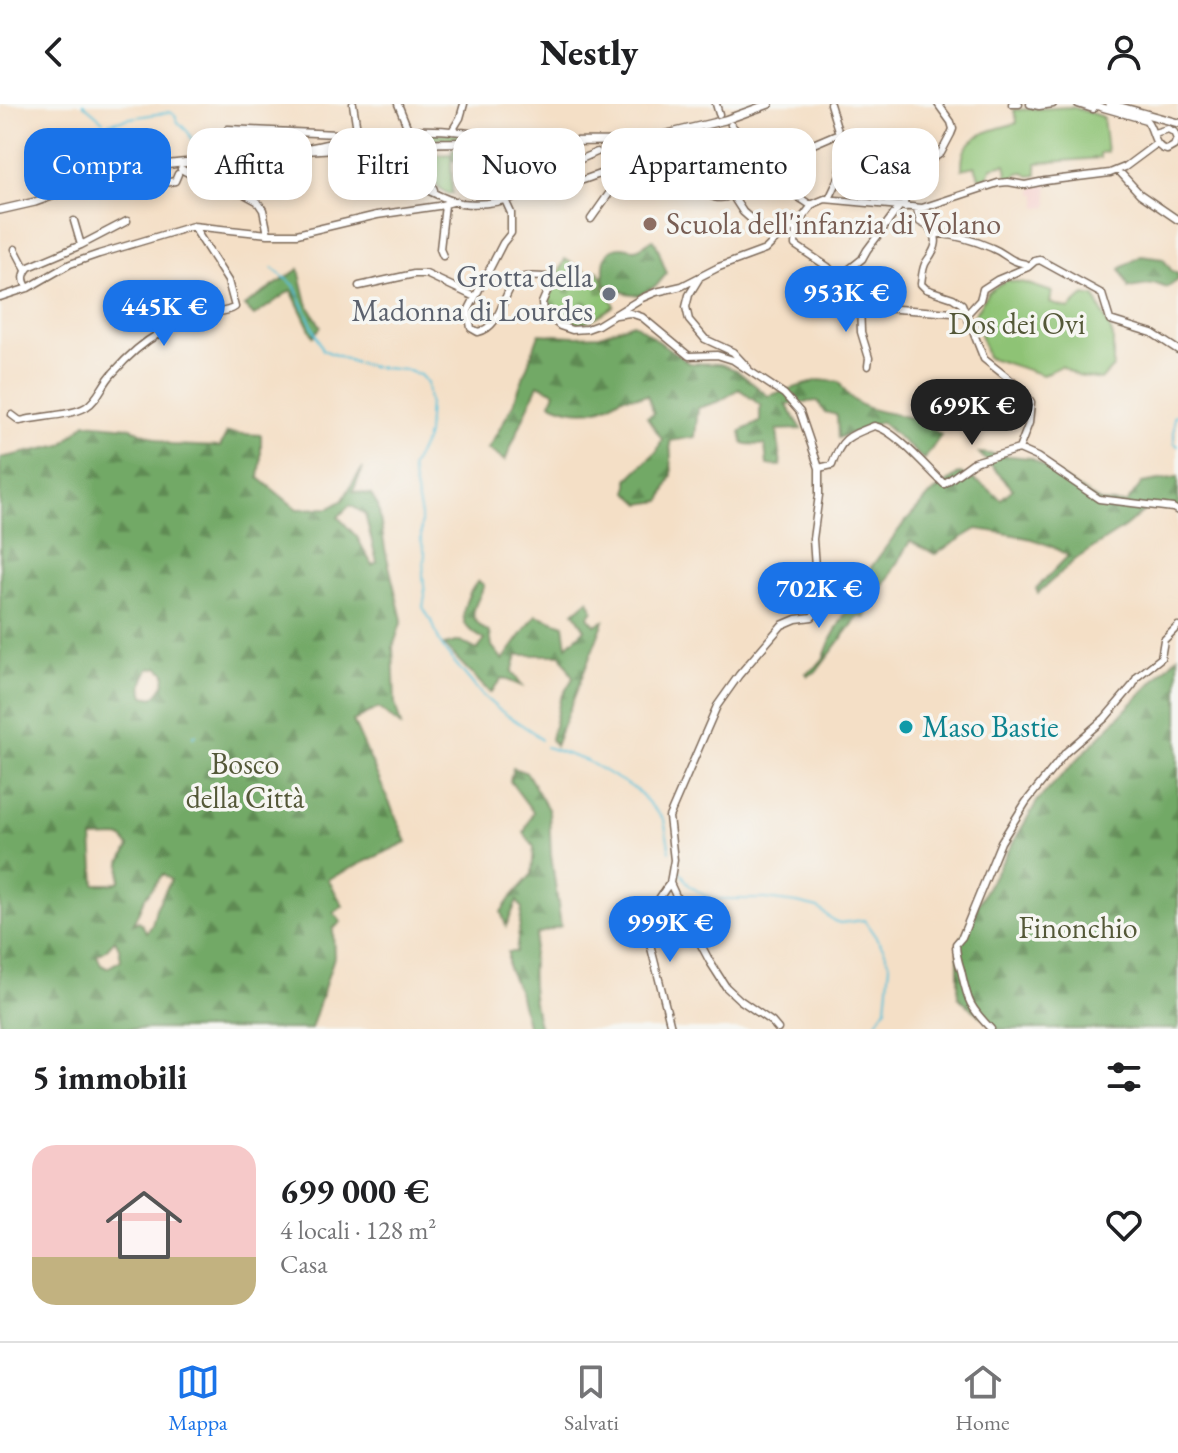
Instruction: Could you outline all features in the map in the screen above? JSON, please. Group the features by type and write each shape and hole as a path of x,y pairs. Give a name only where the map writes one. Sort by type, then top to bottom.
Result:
{"main road":[{"path":"585,142 655,137 725,120 769,104"},
{"path":"1110,104 1178,123"},
{"path":"312,150 453,143"},
{"path":"0,210 35,202 133,169 187,162"}],"street":[{"path":"353,104 356,128"},
{"path":"398,104 408,128"},
{"path":"437,131 452,131 464,104"},
{"path":"716,104 719,114"},
{"path":"830,104 837,128"},
{"path":"838,278 862,259 902,206 914,172 941,153 953,129 938,104"},
{"path":"1012,104 1019,104"},
{"path":"1030,104 1053,104"},
{"path":"1078,104 1108,113 1125,114"},
{"path":"1090,104 1146,120 1160,149 1178,150"},
{"path":"731,125 734,128"},
{"path":"1154,133 1168,129 1177,138 1174,146 1167,150"},
{"path":"437,193 456,201 481,203 505,200 511,213 511,233 468,311 471,328 478,332 486,330 516,281 524,276 546,277 549,287 542,303 543,312 560,326 572,330 587,329 642,298 682,286 719,267 765,250 784,231 796,226 813,204 825,199 917,209 998,183 1025,185 1118,170 1156,144"},
{"path":"585,157 597,152"},
{"path":"1118,170 1140,194 1178,220"},
{"path":"171,182 175,181 179,172 210,185 235,189 257,201 263,210 268,234"},
{"path":"829,199 832,192"},
{"path":"591,219 604,200"},
{"path":"735,200 743,212 775,240"},
{"path":"803,200 813,204"},
{"path":"0,297 28,288 70,264 193,226 297,234 456,201"},
{"path":"443,256 440,249 445,205"},
{"path":"819,468 832,465 843,441 874,426 883,428 904,445 944,484 974,462 1019,449 1029,423 1031,402 1023,390 984,359 962,304 921,284 926,262 936,245 935,233 920,222 917,209"},
{"path":"74,221 81,245"},
{"path":"28,288 24,273 29,267 127,221"},
{"path":"12,415 20,421 83,409 92,403 112,373 149,340 205,314 235,307 228,281 193,226"},
{"path":"796,226 795,245 828,267 838,278 844,292 860,303 883,308 967,314"},
{"path":"935,233 982,244 1028,267"},
{"path":"15,249 26,270"},
{"path":"967,314 980,300 983,289 1040,260 1102,294 1110,320 1152,333 1178,350"},
{"path":"359,286 426,274 475,297"},
{"path":"700,277 689,295 686,307 689,320 705,339 733,352 750,373"},
{"path":"860,303 861,332 869,358 868,366"},
{"path":"608,319 630,313 642,317 689,356 717,355 733,360 784,394 800,412 819,468 813,539 818,610 812,617 782,625 739,675 717,706 669,817 674,860 670,883 653,910 648,925 669,1029"},
{"path":"1019,449 1037,457 1099,499 1178,511"},
{"path":"991,1029 970,1005 956,944 962,937 1001,842 1055,764 1105,718 1137,677 1161,658 1164,640 1178,626"},
{"path":"670,883 726,987 778,1029"}],"shaded area":[{"path":"1047,181 1048,207 1037,208 1033,182"}],"green space":[{"path":"1072,107 1103,117 1107,152 1100,153 1100,158 1037,163 1037,175 1029,176 1024,172 1014,178 1008,178 1005,164 992,167 987,178 979,177 975,166 962,169 963,154 969,144 988,132 1017,123 1014,110"},
{"path":"437,133 453,134 453,139 437,139"},
{"path":"451,154 452,194 437,186 437,155"},
{"path":"653,239 667,273 657,285 639,295 605,285 605,260 610,251 621,247 637,248"},
{"path":"1141,256 1163,259 1178,274 1178,280 1167,288 1156,284 1129,288 1120,269"},
{"path":"565,259 591,274 598,271 614,306 596,317 577,323 563,321 552,314 547,302"},
{"path":"299,269 307,303 321,327 313,336 291,290 254,316 244,306"},
{"name":"Dos dei Ovi","path":"1006,280 1052,292 1050,303 1069,309 1085,295 1095,297 1113,336 1113,367 1101,380 1078,376 1061,366 1043,375 987,357 974,315 988,292"},
{"path":"633,323 689,363 720,364 736,370 768,396 819,380 839,382 856,402 877,411 913,418 941,435 924,460 881,422 838,438 837,415 824,412 818,401 786,404 802,429 777,430 781,466 767,465 765,445 743,444 741,431 760,422 760,405 739,389 720,401 698,408 695,437 670,441 672,475 661,501 641,504 628,492 628,479 657,451 662,439 647,417 654,413 647,395 623,397 602,408 580,411 551,403 555,392 538,384 505,461 488,449 513,405 539,334 600,335"},
{"name":"Bosco della Città","path":"86,423 129,427 172,445 220,447 227,433 261,435 259,478 297,509 329,508 343,500 363,468 353,491 371,495 378,506 402,620 393,647 395,703 401,726 378,708 353,721 407,842 328,879 343,906 334,913 341,922 333,929 334,957 311,1029 0,1029 0,458 62,445","holes":["350,505 365,514 377,562 372,565 357,537 338,517","158,667 165,673 162,687 153,698 144,696 143,692 143,682 149,669","92,838 123,838 129,847 121,862 120,881 95,884","163,874 171,880 156,908 152,925 147,932 139,921 133,924 144,899","115,940 121,960 107,968 101,965 97,955"]},
{"path":"979,453 1031,458 1100,502 1126,504 1142,483 1178,477 1178,509 1150,506 1125,527 1076,559 1038,593 1036,589 1068,556 1047,544 977,529 935,554 910,541 865,618 859,616 817,671 808,676 806,673 823,659 872,566 930,495 960,473 1001,499 1013,489"},
{"path":"478,581 484,585 474,617 490,633 492,646 503,660 536,615 564,625 567,646 585,629 574,612 588,600 593,610 588,617 595,625 604,621 555,746 551,739 560,700 573,678 561,655 517,655 512,672 522,686 502,678 490,693 444,645 460,641 477,650 485,640 469,629 464,618 468,598"},
{"name":"Finonchio","path":"1178,656 1178,1029 996,1029 958,997 958,947 985,891 1038,800"},
{"path":"513,768 527,773 549,811 551,855 561,926 537,934 534,946 532,982 540,1029 528,1029 519,992 508,968 508,952 516,952 522,908 517,901 506,926 501,912 532,874 534,847 524,833 533,812 510,781"}],"waterway":[{"path":"83,104 103,121"},
{"path":"109,123 170,112 187,131"},
{"path":"272,268 294,285 323,350 356,363 406,370 420,375 427,383 427,434 411,468 425,553 423,607 446,652 482,695 541,740"},
{"path":"1178,414 1174,417 1174,443 1178,446"},
{"path":"546,747 587,761 637,790 664,820 670,851"},
{"path":"678,868 689,885 715,899 766,899 797,903 818,908 840,923 864,920 884,949 890,965 886,1008 872,1029"}],"place":[{"name":"Scuola dell'infanzia di Volano","path":"650,224"},
{"name":"Grotta della Madonna di Lourdes","path":"609,294"},
{"name":"Maso Bastie","path":"906,727"}]}
